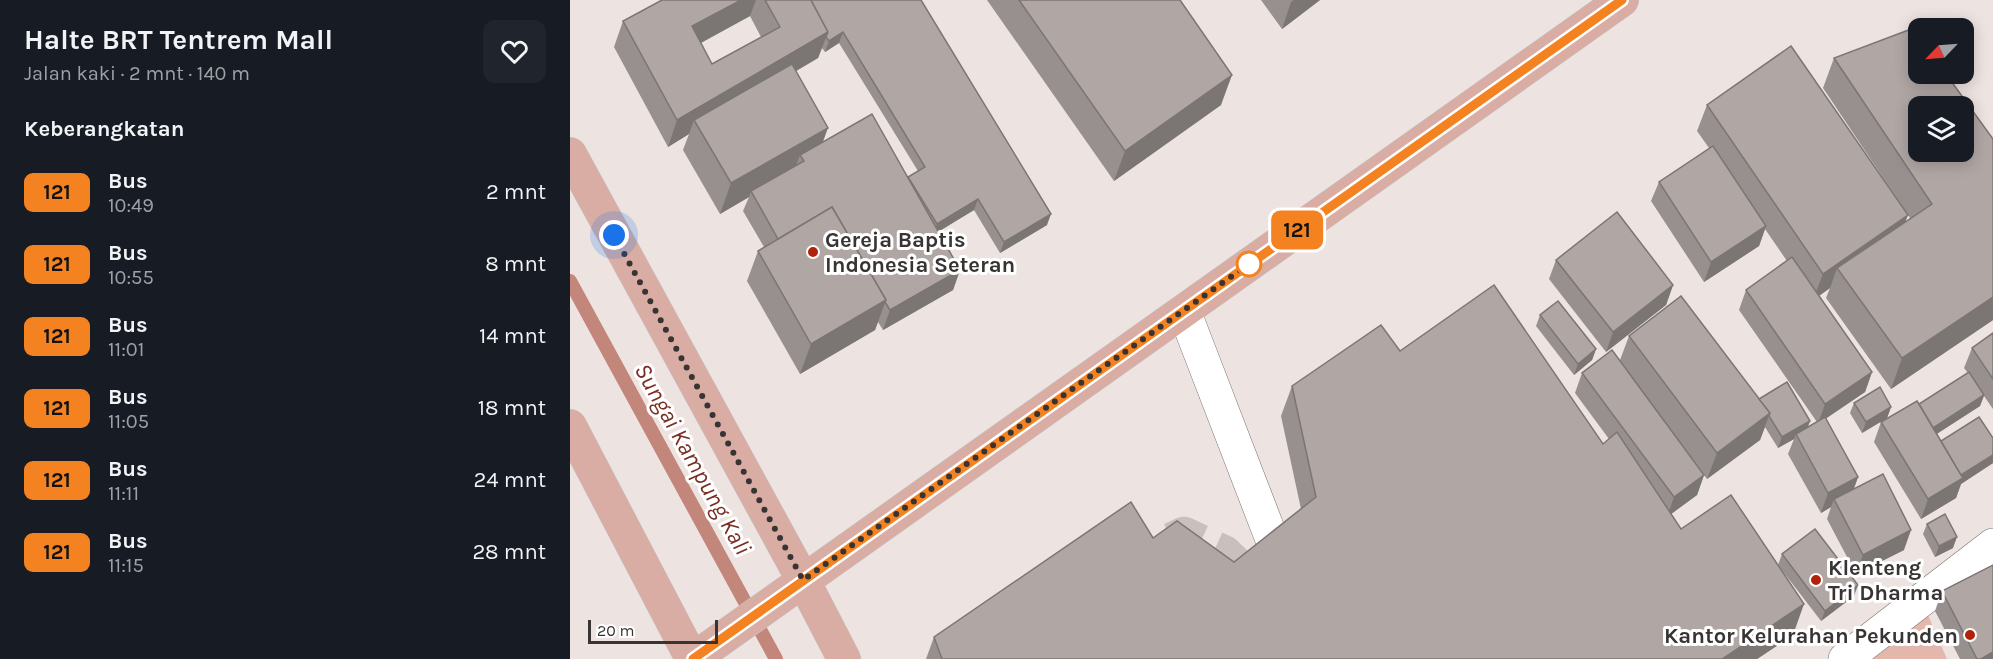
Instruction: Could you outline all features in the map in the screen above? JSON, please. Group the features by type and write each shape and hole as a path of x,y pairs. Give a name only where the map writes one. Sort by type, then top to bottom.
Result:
{"main road":[{"path":"570,426 695,658 1622,0"},
{"path":"570,154 793,588 844,659"}],"street":[{"path":"1184,311 1276,550"},
{"path":"1845,659 1993,545"}],"shaded area":[{"path":"1925,608 1947,659 1861,659"}],"building":[{"path":"662,0 741,0 692,26 712,64 780,27 765,0 811,0 828,32 677,120 623,21"},
{"path":"811,0 921,0 1051,214 1004,242 978,199 937,224 908,177 925,167 843,32 829,41 826,37 828,32"},
{"path":"1019,0 1180,0 1232,75 1125,151"},
{"path":"1908,30 1908,84 1953,84 1962,96 1908,96 1908,162 1974,162 1974,113 1993,139 1993,297 1902,358 1837,268 1932,204 1834,58"},
{"path":"1791,46 1908,215 1823,274 1707,105"},
{"path":"792,64 828,128 731,183 694,120"},
{"path":"872,114 960,270 890,310 832,207 778,239 751,191 804,161 800,155"},
{"path":"1713,146 1766,226 1711,262 1659,182"},
{"path":"832,207 886,300 811,344 758,251"},
{"path":"1617,212 1673,285 1613,332 1556,260"},
{"path":"1792,257 1872,372 1825,404 1746,290"},
{"path":"1494,285 1603,444 1617,432 1681,529 1731,495 1804,604 1722,659 942,659 934,637 1131,502 1153,538 1177,521 1234,562 1316,497 1292,386 1381,325 1400,351"},
{"path":"1681,296 1770,413 1717,453 1629,336"},
{"path":"1558,301 1596,349 1578,364 1540,315"},
{"path":"1993,333 1993,379 1972,348"},
{"path":"1612,350 1704,475 1674,497 1582,373"},
{"path":"1969,372 1984,395 1933,428 1919,404"},
{"path":"1787,382 1810,421 1782,437 1769,416 1770,413 1759,399"},
{"path":"1880,387 1891,407 1866,422 1854,403"},
{"path":"1917,401 1963,478 1928,499 1881,422"},
{"path":"1825,417 1858,477 1828,493 1796,434"},
{"path":"1979,417 1993,438 1993,455 1961,475 1941,441"},
{"path":"1883,474 1911,530 1863,555 1834,499"},
{"path":"1945,514 1957,537 1939,546 1927,524"},
{"name":"Klenteng Tri Dharma","path":"1815,529 1858,585 1825,611 1782,554"},
{"name":"Kantor Kelurahan Pekunden","path":"1993,565 1993,652 1977,659 1942,591"}],"waterway":[{"name":"Sungai Kampung Kali","path":"570,281 776,659"}],"tunnel":[{"path":"1171,539 1184,533 1225,552 1247,573 1282,659"}],"bus line":[{"name":"121","path":"693,659 1622,0"}],"place":[{"name":"Gereja Baptis Indonesia Seteran","path":"813,252"},
{"name":"Klenteng Tri Dharma","path":"1816,580"},
{"name":"Kantor Kelurahan Pekunden","path":"1970,635"}],"route":[{"path":"614,235 803,580 1249,264"}]}
